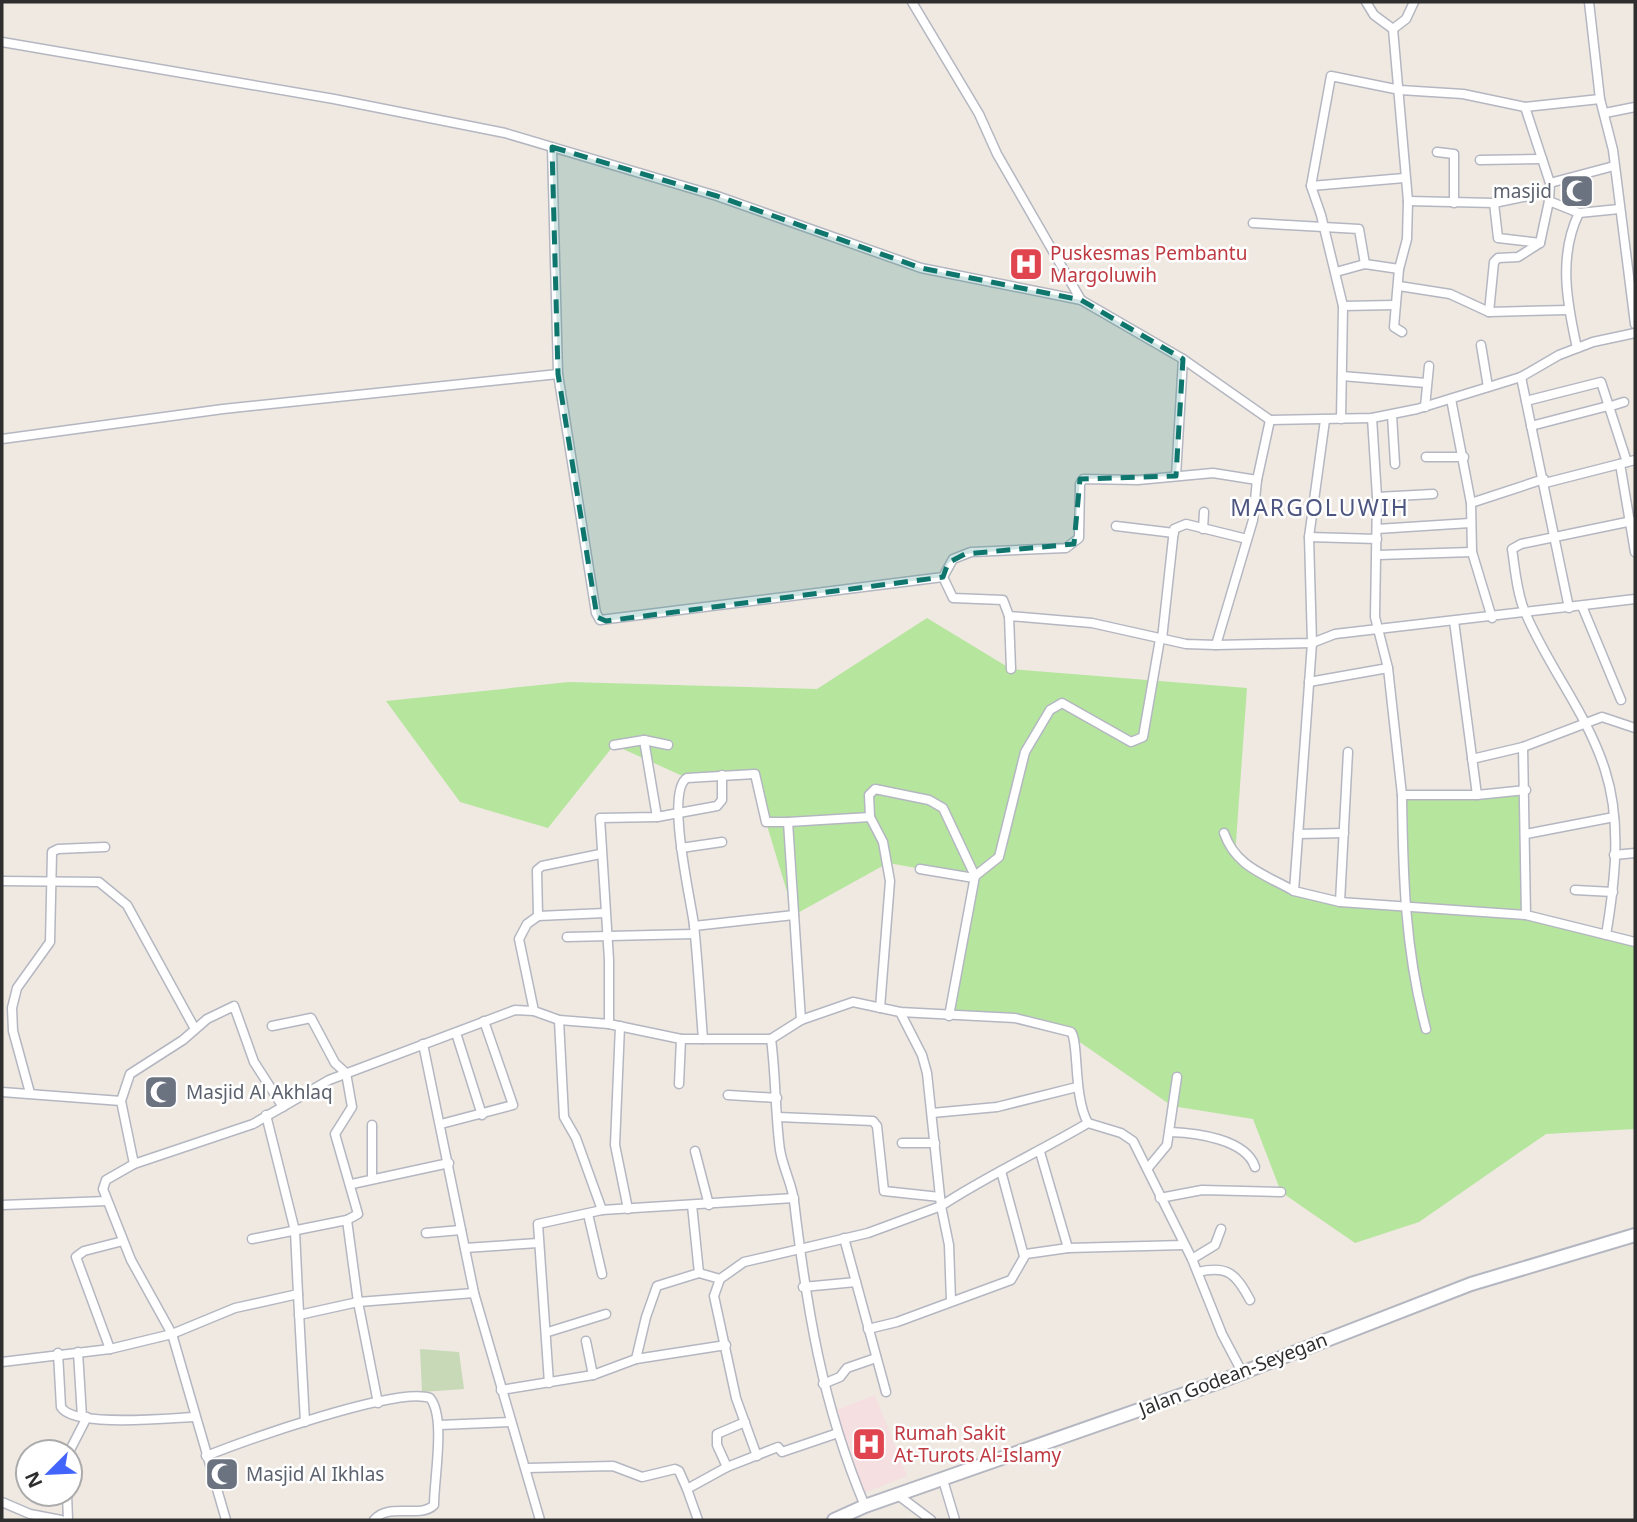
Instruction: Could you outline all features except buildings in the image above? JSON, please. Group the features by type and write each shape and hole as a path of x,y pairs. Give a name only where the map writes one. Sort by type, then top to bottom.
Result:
{"main road":[{"name":"Jalan Godean-Seyegan","path":"834,1520 864,1506 1242,1372 1471,1284 1635,1235"}],"street":[{"path":"912,2 979,114 997,154 1081,300"},
{"path":"1366,2 1374,15 1393,29 1400,90 1404,178 1408,201 1407,239 1399,269 1394,327 1402,332"},
{"path":"1393,29 1406,19 1414,2"},
{"path":"1589,2 1600,99 1614,166 1635,324"},
{"path":"2,42 505,133 717,196 920,268 1081,300 1183,359 1270,420 1325,420 1392,415 1521,377 1577,348 1635,333"},
{"path":"1341,419 1343,306 1311,186 1329,78 1333,76 1400,90 1463,94 1525,107 1600,99"},
{"path":"1489,312 1495,260 1518,257 1540,243 1549,183 1525,107"},
{"path":"1605,113 1635,107"},
{"path":"552,147 558,374 596,613 600,620 943,577"},
{"path":"1437,152 1454,154 1454,203"},
{"path":"1480,160 1542,159"},
{"path":"1549,183 1614,166"},
{"path":"1311,186 1404,178"},
{"path":"1408,201 1494,203 1548,197 1579,213 1619,209"},
{"path":"1494,203 1498,238 1540,243"},
{"path":"1577,348 1568,310 1566,251 1569,234 1579,213"},
{"path":"1253,223 1361,230 1365,264"},
{"path":"1336,272 1365,264 1399,269"},
{"path":"1399,286 1450,294 1489,312 1568,310"},
{"path":"1343,306 1394,305"},
{"path":"1481,345 1488,387"},
{"path":"1176,476 1183,359"},
{"path":"1425,407 1429,366"},
{"path":"2,439 235,408 558,374"},
{"path":"1342,376 1426,383"},
{"path":"1521,377 1569,608"},
{"path":"1526,401 1596,380 1602,383 1628,462 1635,552"},
{"path":"1451,399 1471,503 1469,523 1472,552 1492,618"},
{"path":"1531,426 1624,402"},
{"path":"1392,415 1395,464"},
{"path":"1371,418 1377,497 1375,617 1388,668 1402,795 1403,906 1414,984 1426,1029"},
{"path":"1216,645 1247,539 1270,420"},
{"path":"1294,891 1312,643 1309,537 1325,420"},
{"path":"1426,457 1464,457"},
{"path":"1471,503 1544,481 1628,462"},
{"path":"1011,669 1009,616 1003,600 953,598 943,577 948,563 965,554 1066,548 1074,544 1079,538 1080,484 1083,479 1213,472 1257,480"},
{"path":"1377,497 1433,494"},
{"path":"1203,529 1204,512"},
{"path":"1606,935 1613,892 1614,817 1606,771 1585,722 1524,611 1512,549 1521,544 1556,539 1632,521"},
{"path":"1309,537 1377,534 1469,523"},
{"path":"920,869 974,877 999,858 1025,752 1053,707 1062,703 1131,742 1143,737 1161,639 1174,533 1180,524 1247,539"},
{"path":"1116,526 1174,533"},
{"path":"1378,555 1472,552"},
{"path":"1009,616 1093,623 1161,639 1216,645 1312,643 1335,634 1492,618 1524,611 1569,608 1635,598"},
{"path":"1582,606 1621,700"},
{"path":"1454,621 1477,795"},
{"path":"1309,682 1388,668"},
{"path":"1472,759 1523,747 1602,717 1635,728"},
{"path":"614,745 644,740 668,745"},
{"path":"644,740 657,817"},
{"path":"1523,747 1526,790 1526,915"},
{"path":"1340,902 1348,752"},
{"path":"703,1039 694,930 678,814 683,779 756,774 766,822 870,817"},
{"path":"609,1024 608,934 600,854 600,818 657,817 720,803 722,775"},
{"path":"880,1008 890,881 883,842 870,817 869,795 875,789 938,804 946,813 974,877 949,1016"},
{"path":"1402,795 1477,795 1526,790"},
{"path":"1526,834 1614,817"},
{"path":"788,822 801,1020"},
{"path":"1224,833 1230,849 1241,861 1294,891 1340,902 1526,915 1635,942"},
{"path":"1298,834 1344,833"},
{"path":"681,848 722,842"},
{"path":"30,1093 13,1031 12,1008 17,988 50,942 54,850 105,847"},
{"path":"1614,855 1635,853"},
{"path":"538,916 539,867 600,854"},
{"path":"2,881 99,882 127,905 195,1029"},
{"path":"1575,890 1613,892"},
{"path":"534,1011 519,939 527,924 538,916 605,913"},
{"path":"567,937 694,930 794,915"},
{"path":"225,1520 172,1334 124,1241 107,1201 103,1183 134,1164 253,1124 345,1073 515,1010 534,1011 559,1020 609,1024 681,1039 771,1039 801,1020 853,1002 900,1012 1015,1018 1072,1032 1075,1037 1077,1087 1082,1113 1088,1123 1121,1133 1133,1141 1192,1259 1222,1334 1242,1372"},
{"path":"134,1164 121,1101 130,1074 183,1040 206,1019 237,1007 254,1062 283,1107"},
{"path":"900,1012 922,1055 932,1113 940,1201 949,1245 951,1301"},
{"path":"252,1239 347,1220 358,1214 352,1184 335,1134 352,1107 345,1073 335,1063 311,1018 272,1026"},
{"path":"559,1020 565,1117 576,1138 602,1210"},
{"path":"441,1124 482,1115 513,1104 484,1021"},
{"path":"620,1027 615,1144 628,1209"},
{"path":"456,1033 482,1115"},
{"path":"679,1084 681,1039"},
{"path":"771,1039 780,1151 794,1198 803,1287 823,1384 864,1506"},
{"path":"423,1044 474,1293 540,1520"},
{"path":"1148,1168 1167,1145 1177,1077"},
{"path":"932,1113 997,1107 1077,1087"},
{"path":"2,1092 121,1101"},
{"path":"728,1095 776,1098"},
{"path":"266,1115 295,1231 305,1422"},
{"path":"778,1117 873,1121 877,1126 884,1191 940,1201"},
{"path":"757,1456 732,1383 714,1296 720,1279 744,1262 868,1233 1040,1152 1088,1123"},
{"path":"372,1125 372,1178"},
{"path":"1171,1132 1196,1134 1244,1150 1255,1167"},
{"path":"902,1143 934,1143"},
{"path":"695,1151 709,1205"},
{"path":"1040,1152 1068,1248"},
{"path":"352,1184 449,1163"},
{"path":"868,1329 898,1322 1011,1280 1024,1256 1001,1171"},
{"path":"1160,1198 1202,1190 1281,1192"},
{"path":"549,1382 548,1332 538,1224 602,1210 794,1198"},
{"path":"2,1205 107,1201"},
{"path":"692,1205 699,1273"},
{"path":"588,1214 602,1275"},
{"path":"347,1220 358,1302 378,1403"},
{"path":"1192,1259 1215,1245 1221,1229"},
{"path":"425,1233 461,1230"},
{"path":"844,1238 886,1392"},
{"path":"110,1349 76,1257 84,1251 124,1241"},
{"path":"465,1248 538,1244"},
{"path":"1024,1256 1068,1248 1184,1245"},
{"path":"1198,1272 1216,1268 1231,1274 1240,1280 1250,1300"},
{"path":"636,1359 657,1286 699,1273 720,1279"},
{"path":"803,1287 856,1282"},
{"path":"299,1315 358,1302 474,1293"},
{"path":"2,1362 58,1353 110,1349 172,1334 235,1308 298,1294"},
{"path":"548,1332 606,1314"},
{"path":"586,1341 593,1375"},
{"path":"501,1390 593,1375 636,1359 726,1345"},
{"path":"75,1438 85,1417 78,1352"},
{"path":"58,1353 61,1407 69,1415 107,1420 195,1417"},
{"path":"823,1384 840,1377 847,1368 876,1358"},
{"path":"205,1456 305,1422 378,1403 426,1397 433,1402 440,1425 433,1506 383,1514 374,1520"},
{"path":"440,1425 512,1422"},
{"path":"727,1467 718,1445 717,1434 745,1422"},
{"path":"687,1489 727,1467 778,1447 782,1452 838,1433"},
{"path":"527,1468 613,1466 642,1477 675,1469 679,1471 698,1520"},
{"path":"943,1480 955,1520"},
{"path":"898,1495 931,1520"},
{"path":"2,1502 30,1514 61,1520"}],"highlighted area":[{"path":"552,147 717,196 921,268 1081,300 1183,359 1176,476 1080,479 1074,544 965,554 948,563 943,577 606,621 597,617 558,374"}],"shaded area":[{"name":"Rumah Sakit At-Turots Al-Islamy","path":"875,1395 907,1476 864,1493 831,1412"}],"green space":[{"path":"927,618 1011,669 1247,688 1235,856 1294,891 1340,902 1403,906 1401,792 1526,790 1526,915 1635,941 1635,1129 1546,1134 1419,1222 1355,1243 1281,1192 1253,1119 1172,1106 1058,1027 949,1016 974,878 888,863 794,915 766,822 758,778 687,778 614,745 548,828 460,802 386,701 569,682 817,689"},
{"path":"420,1349 459,1352 464,1389 422,1392"}],"place":[{"name":"masjid","path":"1577,191"},
{"name":"Puskesmas Pembantu Margoluwih","path":"1026,264"},
{"name":"Masjid Al Akhlaq","path":"161,1092"},
{"name":"Rumah Sakit At-Turots Al-Islamy","path":"869,1444"},
{"name":"Masjid Al Ikhlas","path":"222,1474"}],"district":[{"name":"MARGOLUWIH","path":"1320,508"}]}
